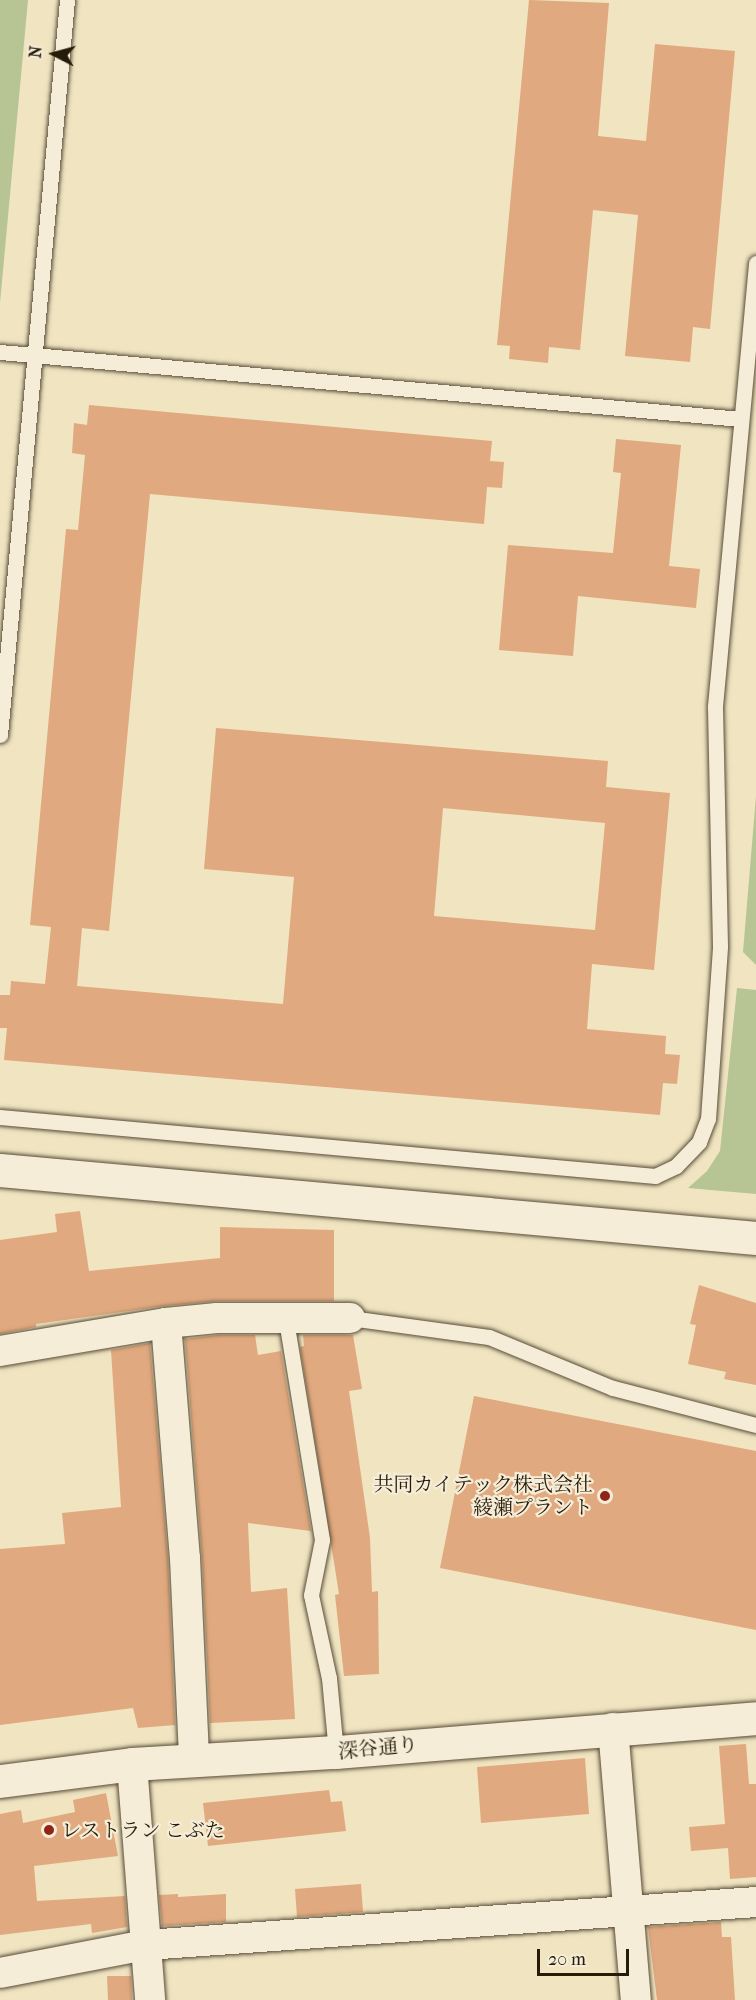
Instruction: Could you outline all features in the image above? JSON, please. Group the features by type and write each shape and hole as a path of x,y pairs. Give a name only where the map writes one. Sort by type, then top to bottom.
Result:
{"street":[{"path":"0,1170 756,1238"},
{"path":"0,1351 166,1323 217,1318 286,1320 350,1318"},
{"path":"166,1323 185,1558 194,1760"},
{"name":"深谷通り","path":"0,1781 132,1764 336,1752 756,1718"},
{"path":"614,1728 636,2000"},
{"path":"132,1764 150,2000"},
{"path":"0,1973 146,1945 756,1902"}],"lane":[{"path":"0,735 4,657 67,0"},
{"path":"0,1117 655,1176 676,1166 699,1142 708,1119 720,946 715,706 756,263"},
{"path":"0,352 741,418"},
{"path":"350,1318 489,1338 613,1388 756,1425"},
{"path":"286,1320 322,1540 311,1595 329,1678 336,1752"}],"green space":[{"path":"0,0 28,0 0,303"},
{"path":"756,796 756,965 743,952"},
{"path":"737,988 756,990 756,1194 688,1188 707,1171 720,1151"}],"building":[{"path":"529,0 609,3 598,136 646,141 655,44 735,51 710,329 693,327 690,362 625,356 638,215 593,210 580,350 549,347 548,363 509,359 510,346 497,345"},
{"path":"89,405 492,441 490,461 504,462 502,488 487,487 484,524 150,494 109,931 82,928 77,986 283,1004 294,877 204,869 216,728 608,761 606,787 670,793 654,970 592,964 587,1029 666,1036 665,1054 680,1055 677,1084 663,1083 660,1115 4,1060 7,1028 0,1028 0,995 10,995 11,981 45,984 51,927 30,925 66,529 78,530 85,455 72,453 74,423 87,425","holes":["443,808 605,823 595,930 434,916"]},
{"path":"616,439 681,445 669,566 700,569 696,608 578,596 573,656 499,650 508,545 613,553 621,473 613,472"},
{"path":"80,1211 89,1271 220,1258 220,1227 334,1230 334,1301 217,1301 164,1306 36,1324 36,1327 0,1334 0,1240 57,1232 55,1214"},
{"path":"699,1285 756,1303 756,1385 724,1379 726,1372 688,1364 696,1325 690,1324"},
{"path":"218,1335 255,1335 258,1355 281,1351 311,1531 248,1523 251,1592 287,1588 295,1719 210,1723 202,1557 185,1339"},
{"path":"303,1335 353,1335 362,1389 349,1391 370,1538 372,1592 378,1591 379,1674 344,1676 335,1595 339,1594 300,1347 304,1346"},
{"path":"150,1343 168,1559 175,1725 138,1728 133,1708 0,1725 0,1549 65,1544 62,1513 121,1507 111,1350"},
{"name":"共同カイテック株式会社 綾瀬プラント","path":"474,1396 756,1451 756,1630 440,1568"},
{"path":"746,1744 749,1784 756,1784 756,1877 730,1879 728,1848 691,1851 689,1827 725,1824 719,1746"},
{"path":"585,1758 589,1814 481,1823 477,1767"},
{"path":"329,1790 331,1802 342,1801 346,1831 208,1846 203,1803"},
{"path":"106,1793 118,1856 34,1866 37,1901 125,1896 127,1927 92,1933 91,1924 0,1935 0,1814 21,1810 23,1823 75,1812 73,1800"},
{"path":"361,1884 363,1912 297,1917 295,1889"},
{"path":"178,1894 178,1897 226,1894 226,1922 162,1926 159,1895"},
{"path":"721,1922 722,1937 731,1937 735,2000 657,2000 648,1927"},
{"path":"107,1976 131,1976 132,2000 108,2000"}],"place":[{"name":"共同カイテック株式会社 綾瀬プラント","path":"605,1496"},
{"name":"レストラン こぶた","path":"49,1830"}]}
